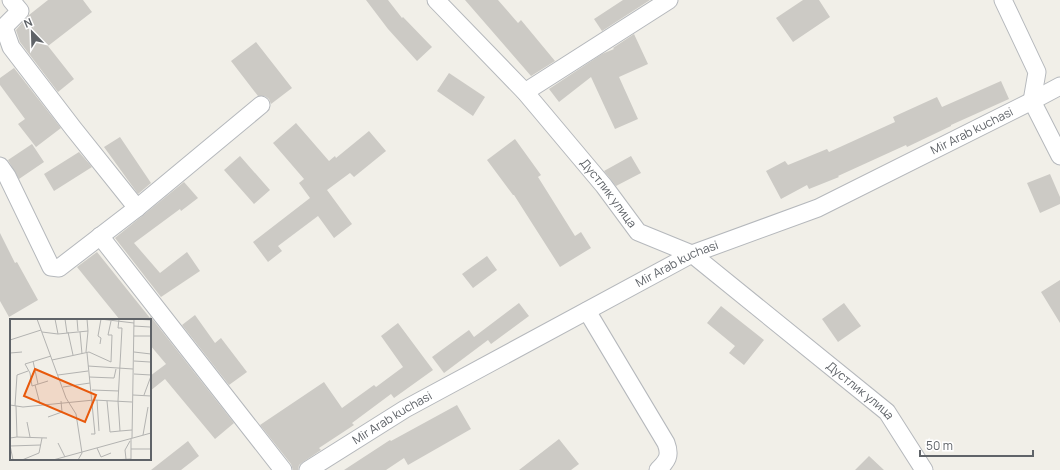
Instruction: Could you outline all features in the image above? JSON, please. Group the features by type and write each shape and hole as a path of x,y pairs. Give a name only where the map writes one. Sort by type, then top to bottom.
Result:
{"street":[{"path":"11,0 20,11 4,27 11,47 136,208"},
{"name":"Дустлик улица","path":"436,0 525,92 604,186 638,232 692,254 887,412 924,470"},
{"path":"525,92 669,0"},
{"path":"1002,0 1037,72 1032,101 1060,156"},
{"name":"Mir Arab kuchasi","path":"308,470 405,410 692,254 818,208 1060,86"},
{"path":"0,166 7,176 51,267 59,268 136,208 262,104"},
{"path":"100,236 283,470"},
{"path":"587,311 666,443 669,452 667,462 658,470"}],"building":[{"path":"48,0 83,0 92,12 48,46 74,79 58,92 20,42 16,30 29,15"},
{"path":"366,0 388,0 402,18 403,17 432,47 417,61 388,29"},
{"path":"465,0 498,0 518,23 521,20 555,61 531,76"},
{"path":"623,0 650,0 602,31 594,19"},
{"path":"803,0 819,0 830,17 793,42 776,18"},
{"path":"634,34 648,64 619,77 638,119 615,129 591,77 559,102 549,89 602,54 614,49 613,48"},
{"path":"256,42 292,88 271,104 269,99 265,96 258,96 231,61"},
{"path":"14,68 61,128 36,147 18,124 25,119 0,85 0,78"},
{"path":"449,73 485,97 473,116 437,91"},
{"path":"1001,81 1009,99 907,147 906,145 838,176 839,177 809,189 807,185 781,199 766,171 785,161 788,165 827,149 829,152 895,122 893,117 937,97 942,107"},
{"path":"296,123 329,161 335,156 336,158 369,131 386,151 354,177 350,173 327,190 352,224 334,238 318,216 278,246 282,251 268,262 253,242 310,198 299,183 304,179 273,143"},
{"path":"120,137 151,183 138,194 104,147"},
{"path":"515,139 541,175 538,177 575,236 581,232 591,248 560,267 514,195 487,160"},
{"path":"32,144 44,162 19,179 8,160"},
{"path":"79,152 92,167 54,191 44,174"},
{"path":"240,156 270,190 254,204 224,170"},
{"path":"631,156 641,173 616,186 604,171"},
{"path":"1050,174 1060,197 1060,204 1040,213 1027,183"},
{"path":"184,182 198,198 181,211 180,209 134,243 160,273 187,252 200,271 161,297 115,238"},
{"path":"0,233 15,263 17,262 38,300 9,317 0,301"},
{"path":"97,252 150,318 150,316 234,423 215,439 165,379 151,390 151,375 166,364 151,346 151,319 119,319 77,267"},
{"path":"487,256 497,270 473,288 462,274"},
{"path":"1060,280 1060,323 1041,292"},
{"path":"519,303 529,316 491,344 488,340 444,373 432,357 469,330 474,337"},
{"path":"844,303 861,326 838,342 822,319"},
{"path":"721,306 764,340 744,365 729,353 735,346 707,323"},
{"path":"195,315 215,343 221,338 247,372 229,385 182,325"},
{"path":"398,323 433,370 394,398 391,394 352,423 354,425 319,448 321,450 299,465 298,470 293,470 291,464 260,425 324,382 342,408 374,385 376,387 403,367 381,336"},
{"path":"457,405 471,429 408,465 404,458 386,470 344,470 390,440 391,441"},
{"path":"559,439 579,464 571,470 519,470"},
{"path":"188,441 199,456 181,470 151,470"},
{"path":"869,456 884,470 855,470"}]}
